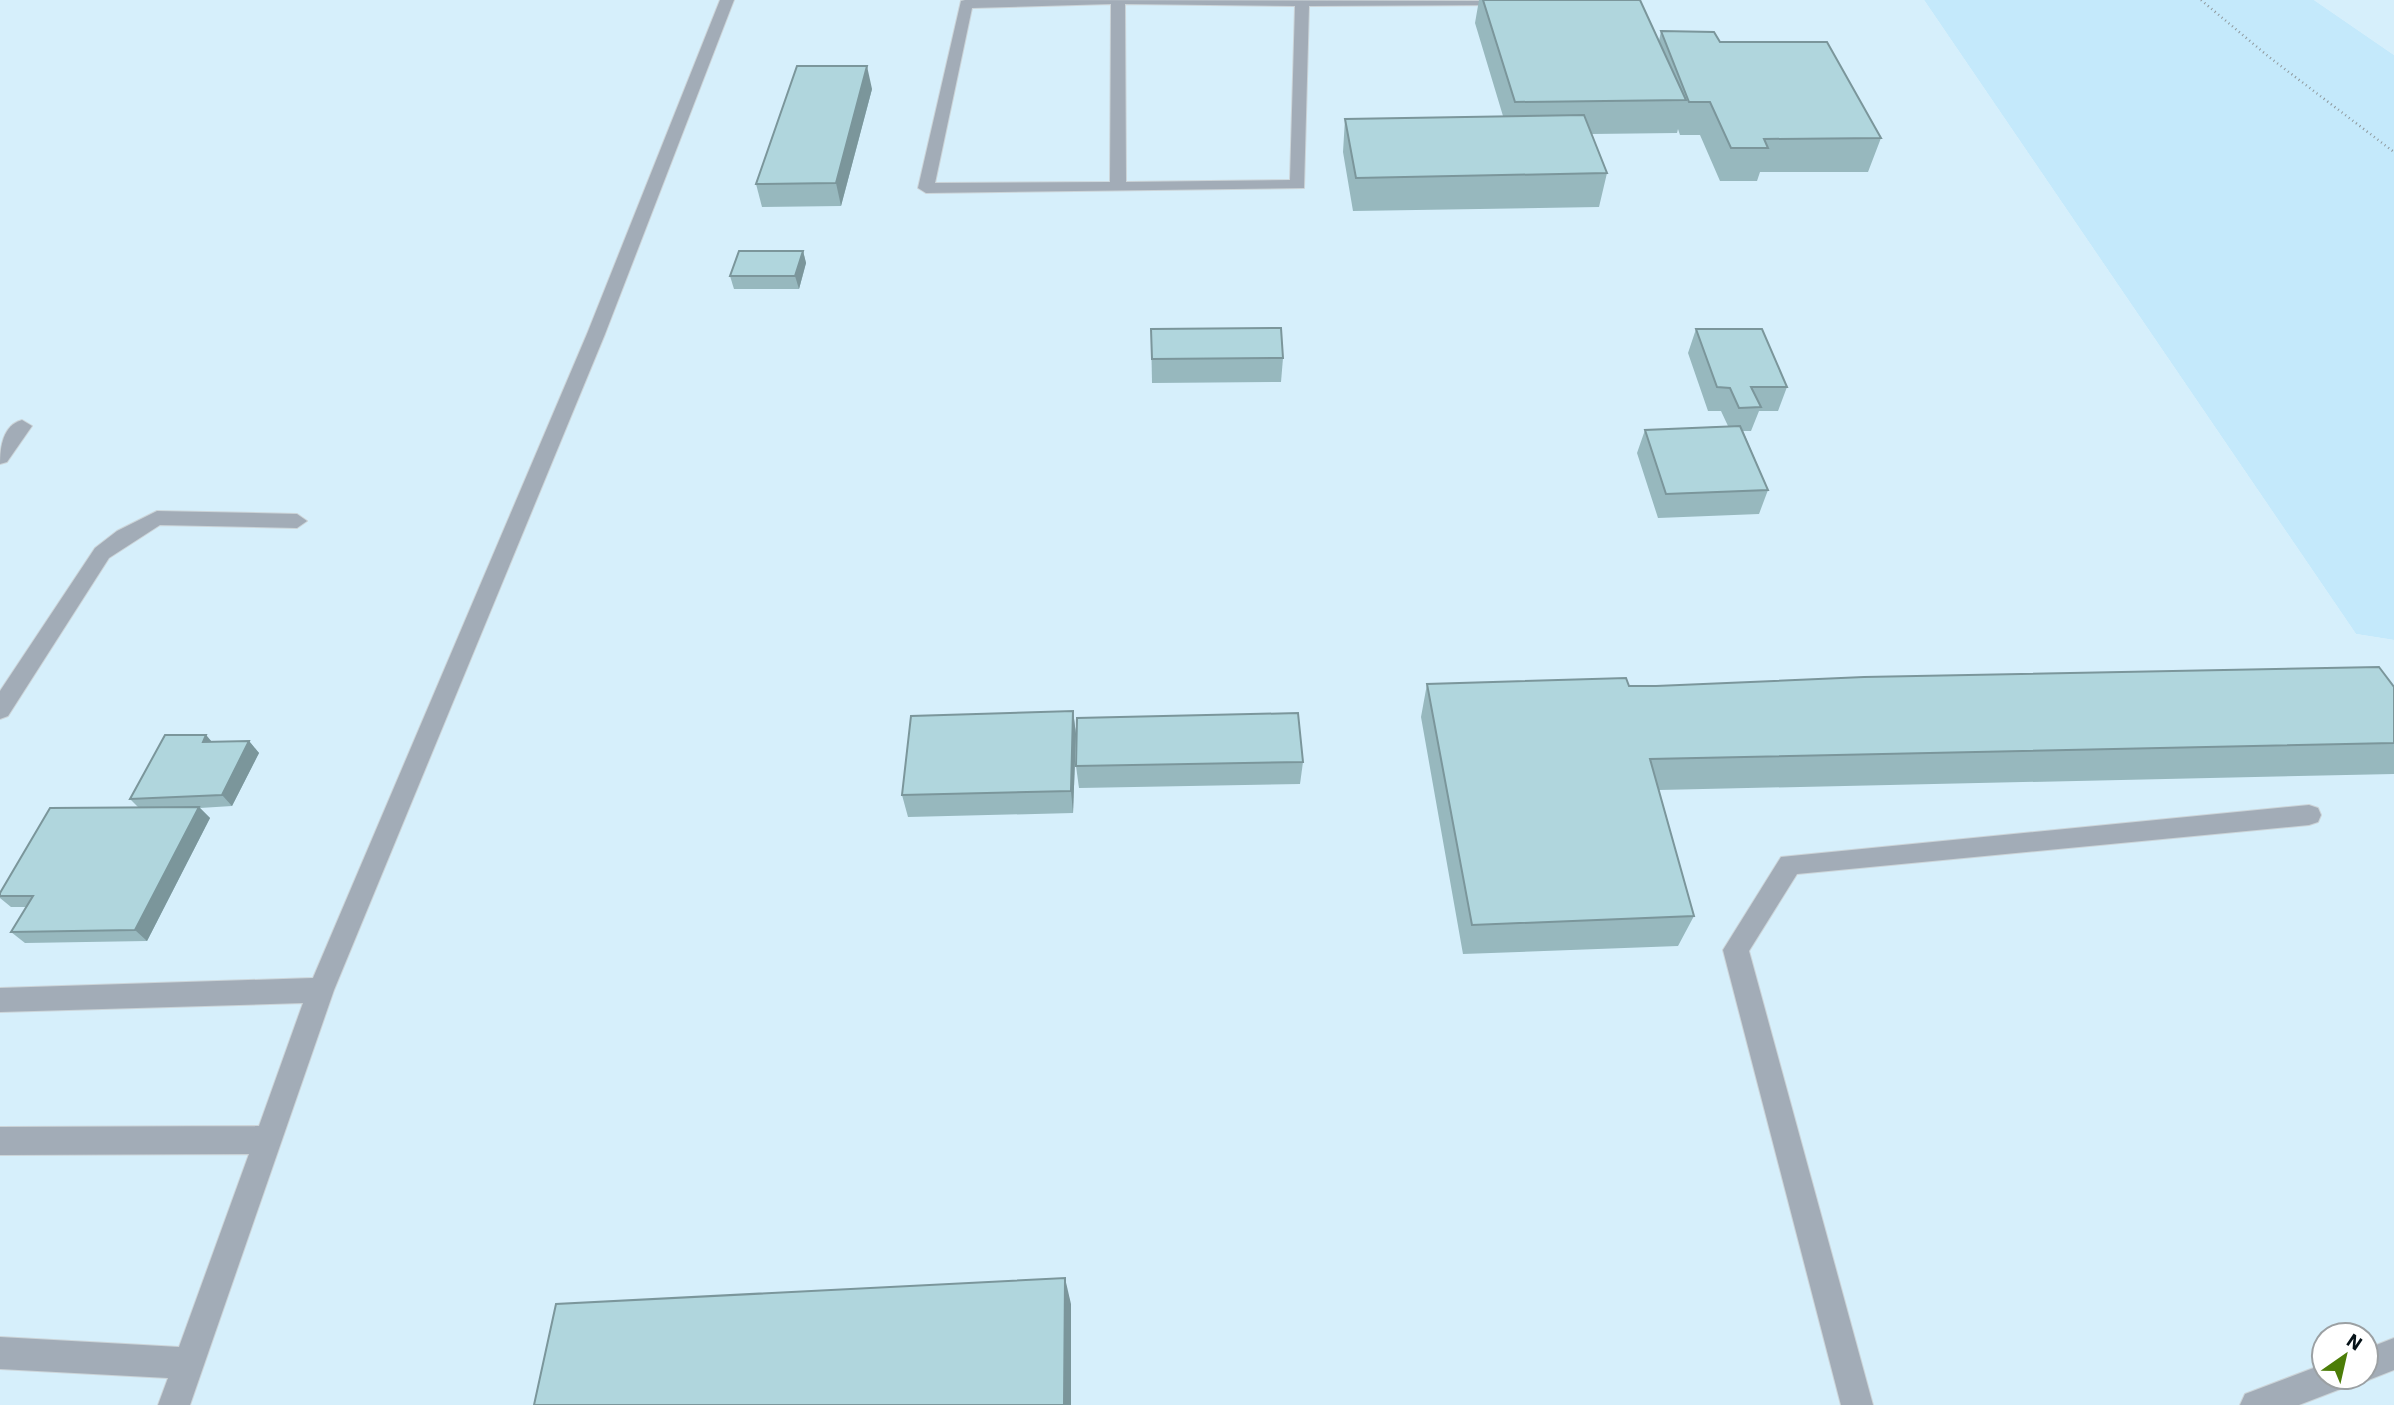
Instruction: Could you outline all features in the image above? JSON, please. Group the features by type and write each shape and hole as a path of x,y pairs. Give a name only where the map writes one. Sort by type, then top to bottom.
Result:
{"lane":[{"path":"174,1405 320,990 596,334 727,0"},
{"path":"1118,0 1118,185"},
{"path":"1302,2 1298,185 926,188 965,2 1522,1"},
{"path":"0,457 22,426"},
{"path":"0,710 102,553 124,537 158,518 297,521"},
{"path":"1857,1405 1736,950 1790,864 2309,815"},
{"path":"0,1000 320,990"},
{"path":"0,1141 268,1140"},
{"path":"0,1353 188,1363"},
{"path":"2256,1405 2310,1385"}],"path":[{"path":"2201,0 2269,57 2394,152"}],"shaded area":[{"path":"0,0 1924,0 2356,634 2394,640 2394,1405 0,1405"},
{"path":"1924,0 2314,0 2394,55 2394,640 2356,634"},
{"path":"2314,0 2394,0 2394,55"}],"building":[{"path":"1483,0 1640,0 1686,100 1515,102"},
{"path":"1661,31 1714,32 1720,42 1827,42 1881,138 1764,139 1768,148 1731,148 1710,102 1689,102"},
{"path":"797,66 867,66 836,183 756,184"},
{"path":"1584,115 1607,173 1356,178 1345,119"},
{"path":"739,251 803,251 795,276 730,276"},
{"path":"1281,328 1283,358 1152,359 1151,329"},
{"path":"1696,329 1762,329 1787,387 1751,387 1761,407 1739,408 1730,388 1717,387"},
{"path":"1740,426 1768,490 1666,494 1645,430"},
{"path":"2379,667 2394,687 2394,743 1650,759 1694,916 1472,925 1427,684 1626,678 1629,686 1656,686 1864,677"},
{"path":"1073,711 1071,791 902,795 911,716"},
{"path":"1298,713 1303,762 1076,766 1077,718"},
{"path":"165,735 206,735 203,742 249,741 222,795 130,799"},
{"path":"199,807 135,930 11,932 33,896 0,896 0,893 50,808"},
{"path":"1065,1278 1064,1405 534,1405 556,1304"}]}
